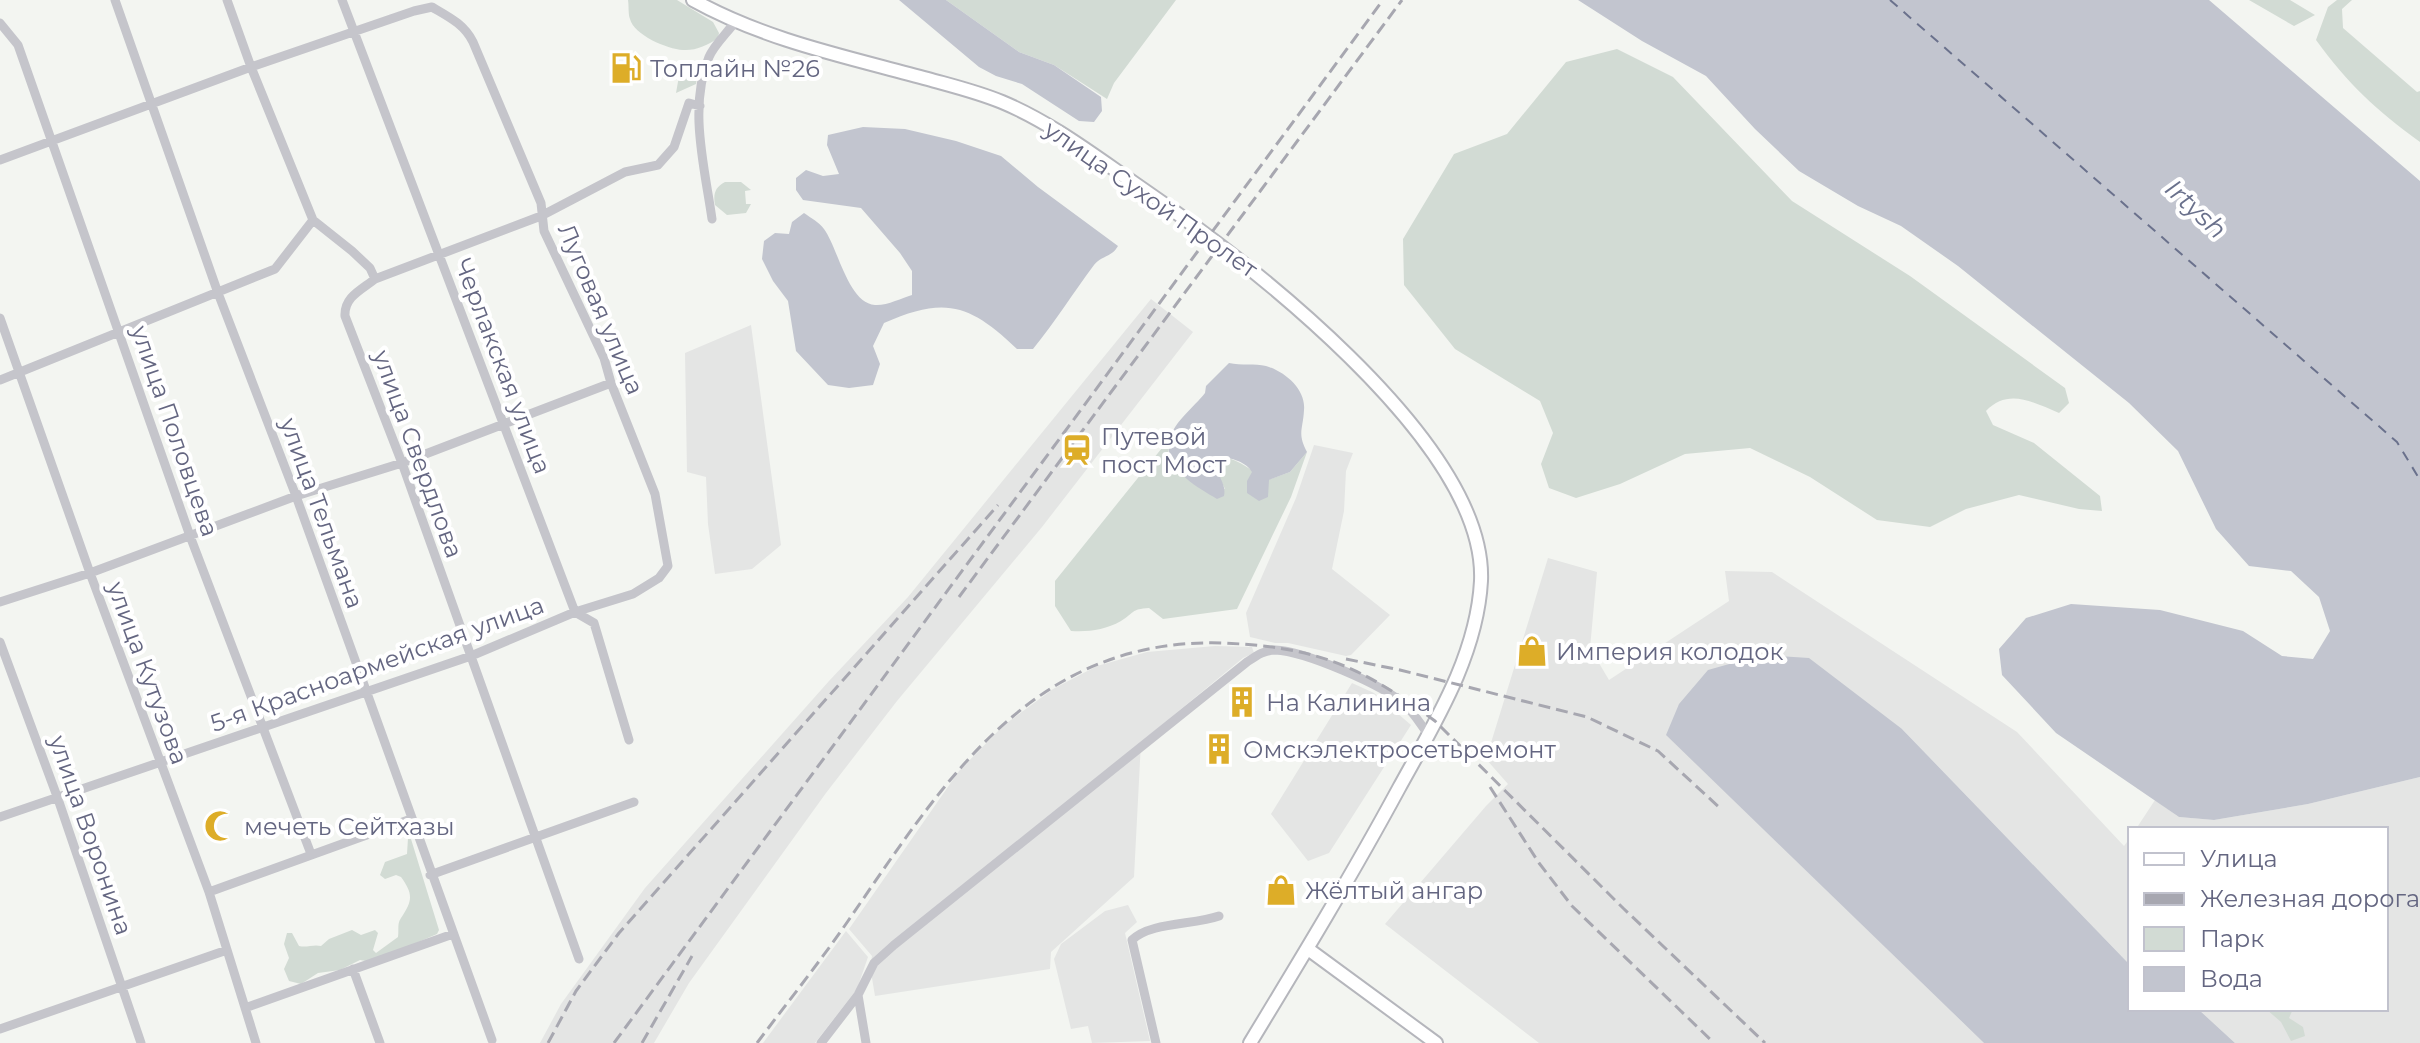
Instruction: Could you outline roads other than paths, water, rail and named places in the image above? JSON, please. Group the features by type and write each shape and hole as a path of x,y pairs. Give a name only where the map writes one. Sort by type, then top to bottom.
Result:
{"main road":[{"name":"улица Сухой Пролет","path":"693,0 735,22 789,42 1000,101 1076,143 1220,244 1265,279 1333,341 1394,404 1439,462 1461,498 1474,531 1481,565 1476,612 1454,684 1308,949 1250,1043"},
{"path":"1308,949 1436,1043"}],"street":[{"name":"улица Тельмана","path":"115,0 218,293 296,496 364,692 492,1040"},
{"path":"227,0 313,220 370,268 375,279"},
{"name":"Черлакская улица","path":"342,0 575,612 594,623 629,740"},
{"name":"Луговая улица","path":"353,33 432,7 467,29 541,203 544,231 604,358 655,494 668,566"},
{"path":"712,219 700,132 700,106 709,56 735,22"},
{"name":"улица Половцева","path":"0,23 18,45 190,536 311,854"},
{"path":"0,160 251,67 353,33"},
{"name":"улица Свердлова","path":"579,959 402,463 345,316 344,305 375,279 541,216 625,172 658,165 674,147 689,103 700,106"},
{"path":"0,380 275,269 313,220"},
{"name":"улица Кутузова","path":"0,318 90,573 209,892 256,1043"},
{"path":"0,602 90,573 296,496 402,463 611,383"},
{"name":"5-я Красноармейская улица","path":"0,817 471,656 575,612 633,594 659,578 668,566"},
{"name":"улица Воронина","path":"0,642 58,799 141,1043"},
{"path":"821,1043 858,995 874,963 894,945 1247,662 1265,651 1276,650 1311,658 1378,687 1405,705 1428,734"},
{"path":"430,875 634,802"},
{"path":"209,892 411,819"},
{"path":"1156,1043 1136,966 1132,944 1134,937 1169,925 1189,924 1219,916"},
{"path":"245,1008 453,934"},
{"path":"0,1029 227,950"},
{"path":"353,969 380,1043"},
{"path":"858,995 866,1043"}],"water":[{"path":"899,0 946,0 1019,52 1054,65 1101,97 1102,111 1094,122 1079,121 1022,84 979,67"},
{"name":"Irtysh","path":"1578,0 2209,0 2420,181 2420,777 2308,804 2214,820 2179,817 2056,733 2002,675 1999,649 2026,618 2071,604 2160,610 2243,631 2282,656 2313,659 2330,631 2319,597 2291,571 2249,566 2216,529 2178,451 2129,403 1958,266 1901,226 1858,206 1799,171 1706,76 1642,41"},
{"path":"863,127 905,129 1001,156 1118,246 1094,265 1033,349 1017,349 985,322 970,314 940,307 924,309 884,323 873,346 880,364 873,385 849,388 828,385 796,351 788,301 762,259 764,241 775,233 789,234 792,222 804,213 824,229 851,285 866,302 884,304 912,295 912,271 861,208 803,200 796,190 796,178 806,170 823,176 839,174 827,145 828,135"},
{"path":"1229,363 1262,365 1281,373 1298,389 1304,403 1301,436 1307,452 1290,472 1269,480 1268,497 1259,501 1247,493 1247,481 1252,472 1242,463 1217,457 1224,496 1217,499 1183,475 1171,458 1169,449 1176,426 1205,393 1206,386"},
{"path":"1761,655 1809,658 1902,729 2128,963 2128,1011 2200,1011 2235,1043 1984,1043 1666,735 1679,704 1708,670"}],"railway":[{"path":"614,1043 1383,0"},
{"path":"959,597 1402,0"},
{"path":"548,1043 576,991 619,933 998,505"},
{"path":"757,1043 826,952 920,818 958,771 1000,728 1045,692 1097,664 1156,648 1223,643 1285,649 1336,663 1384,686 1435,721 1623,908 1765,1043"},
{"path":"1346,659 1587,717 1658,751 1721,809"},
{"path":"1490,787 1539,863 1572,906 1714,1043"},
{"path":"642,1043 692,956"}],"place":[{"name":"Топлайн №26","path":"626,68"},
{"name":"Путевой пост Мост","path":"1077,450"},
{"name":"Империя колодок","path":"1532,651"},
{"name":"На Калинина","path":"1242,702"},
{"name":"Омскэлектросетьремонт","path":"1219,749"},
{"name":"мечеть Сейтхазы","path":"220,826"},
{"name":"Жёлтый ангар","path":"1281,890"}]}
